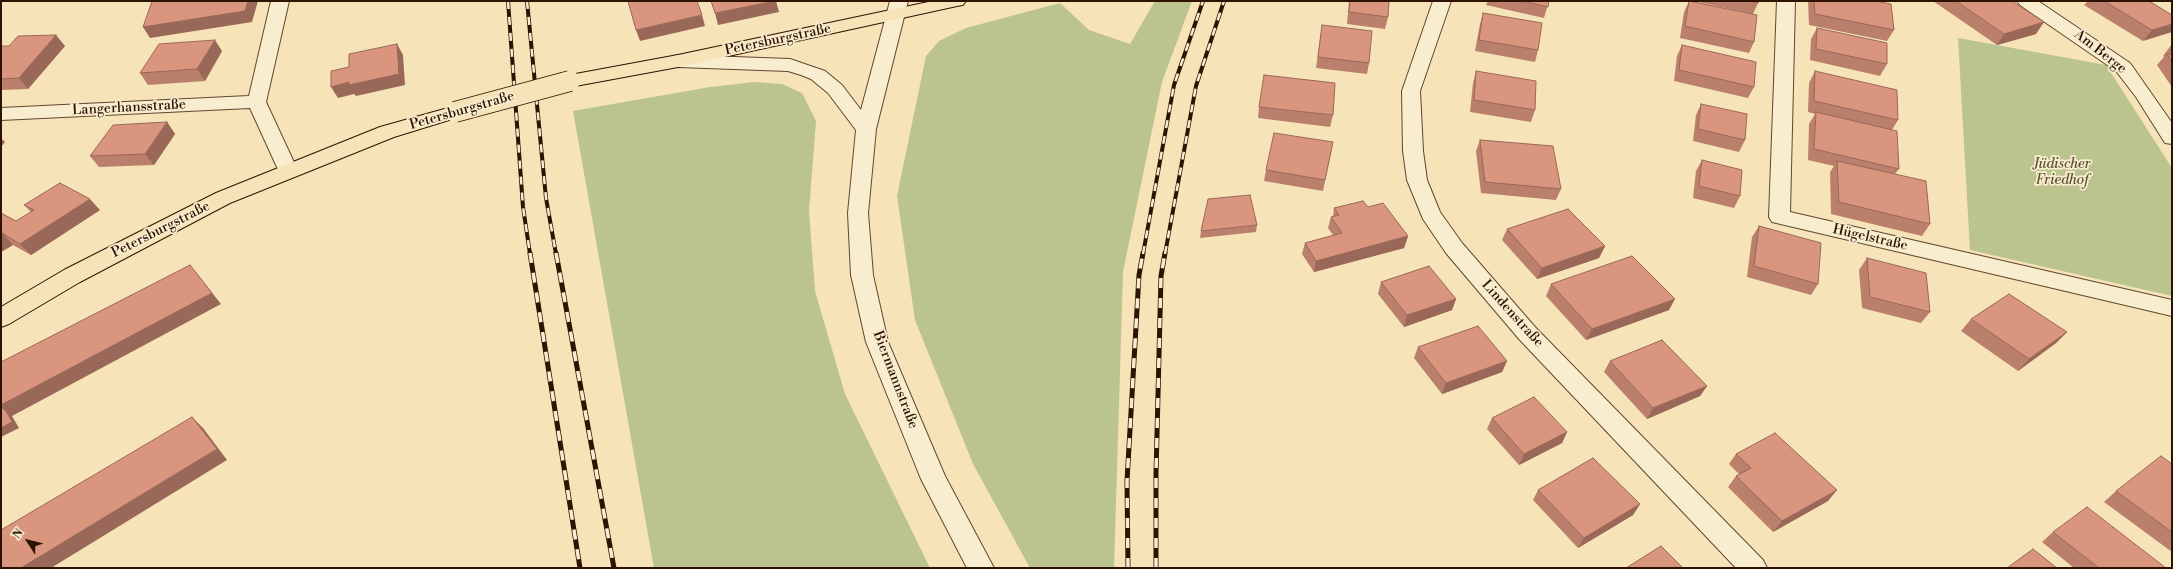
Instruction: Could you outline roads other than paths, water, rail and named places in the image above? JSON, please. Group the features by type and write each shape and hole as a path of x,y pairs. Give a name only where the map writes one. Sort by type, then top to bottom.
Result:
{"main road":[{"name":"Petersburgstraße","path":"1,318 72,276 223,198 387,132 570,81 678,61 898,8 957,1"}],"street":[{"path":"280,1 257,102 288,171"},
{"name":"Lindenstraße","path":"1442,1 1411,91 1413,151 1416,180 1430,214 1454,248 1527,333 1754,568"},
{"name":"Hügelstraße","path":"1786,1 1779,217 2172,308"},
{"name":"Am Berge","path":"2026,1 2123,67 2143,93 2172,138"},
{"name":"Biermannstraße","path":"898,8 866,129 858,213 862,275 877,342 934,479 981,568"},
{"path":"678,61 790,65 808,71 818,75 834,89 866,129"},
{"name":"Langerhansstraße","path":"1,114 257,102"}],"railway":[{"path":"508,1 523,207 530,254"},
{"path":"527,1 546,198 556,254"},
{"path":"1143,254 1174,85 1203,1"},
{"path":"1165,254 1196,86 1224,1"},
{"path":"530,253 580,568"},
{"path":"556,253 614,568"},
{"path":"1128,568 1127,481 1139,275 1143,253"},
{"path":"1156,568 1156,474 1161,276 1165,253"}],"park label":[{"name":"Jüdischer Friedhof","path":"2062,174"}]}
